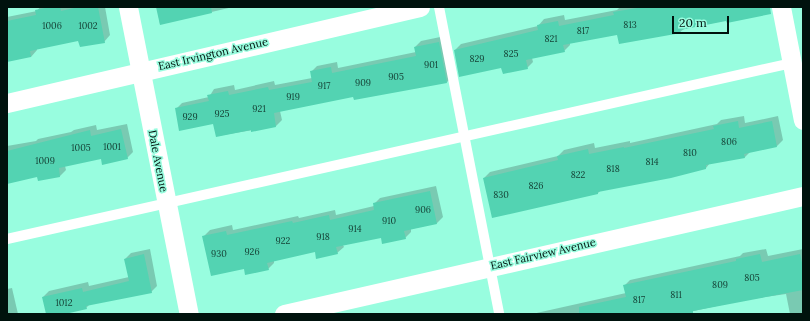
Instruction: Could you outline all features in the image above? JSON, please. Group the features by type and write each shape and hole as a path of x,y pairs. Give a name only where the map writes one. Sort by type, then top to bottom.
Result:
{"street":[{"name":"Dale Avenue","path":"128,7 189,314"},
{"name":"East Irvington Avenue","path":"7,103 420,7"},
{"path":"781,7 803,120"},
{"name":"East Fairview Avenue","path":"284,314 803,196"}],"lane":[{"path":"439,7 499,314"},
{"path":"7,239 464,138 792,63"}],"building":[{"path":"60,7 61,11 79,7 98,7 105,43 80,47 78,41 30,51 31,57 7,62 7,21 36,15 35,10"},
{"path":"156,7 211,7 212,13 160,25"},
{"path":"643,7 770,7 771,14 727,23 726,21 680,30 681,33 619,44 617,35 563,45 565,52 526,60 528,69 503,74 501,68 459,77 454,50 538,30 537,25 558,21 559,26 614,15 613,12"},
{"path":"439,42 447,83 354,100 353,97 274,113 276,127 251,132 251,130 216,137 213,124 179,131 175,108 209,101 207,95 228,91 229,95 268,87 269,90 312,82 310,71 331,67 332,73 416,56 414,47"},
{"path":"738,121 739,128 772,121 777,147 744,154 745,158 706,165 706,169 671,178 598,192 598,194 492,218 483,178 558,160 557,156 588,149 589,154 624,148 714,129 713,126"},
{"path":"121,129 128,159 102,165 101,159 59,168 60,177 38,181 37,177 7,184 7,151 90,130 91,136"},
{"path":"430,191 437,224 404,231 406,239 382,244 381,238 336,247 338,254 316,259 315,252 267,263 269,270 245,275 244,269 211,276 202,236 226,231 227,235 292,221 293,223 329,215 330,220 374,210 373,203"},
{"path":"144,254 152,293 86,306 87,309 65,314 46,314 42,297 82,288 83,292 129,281 124,259"},
{"path":"760,254 762,262 800,254 803,267 803,290 693,311 693,314 579,314 579,307 626,297 623,285 736,261 736,259"}]}
